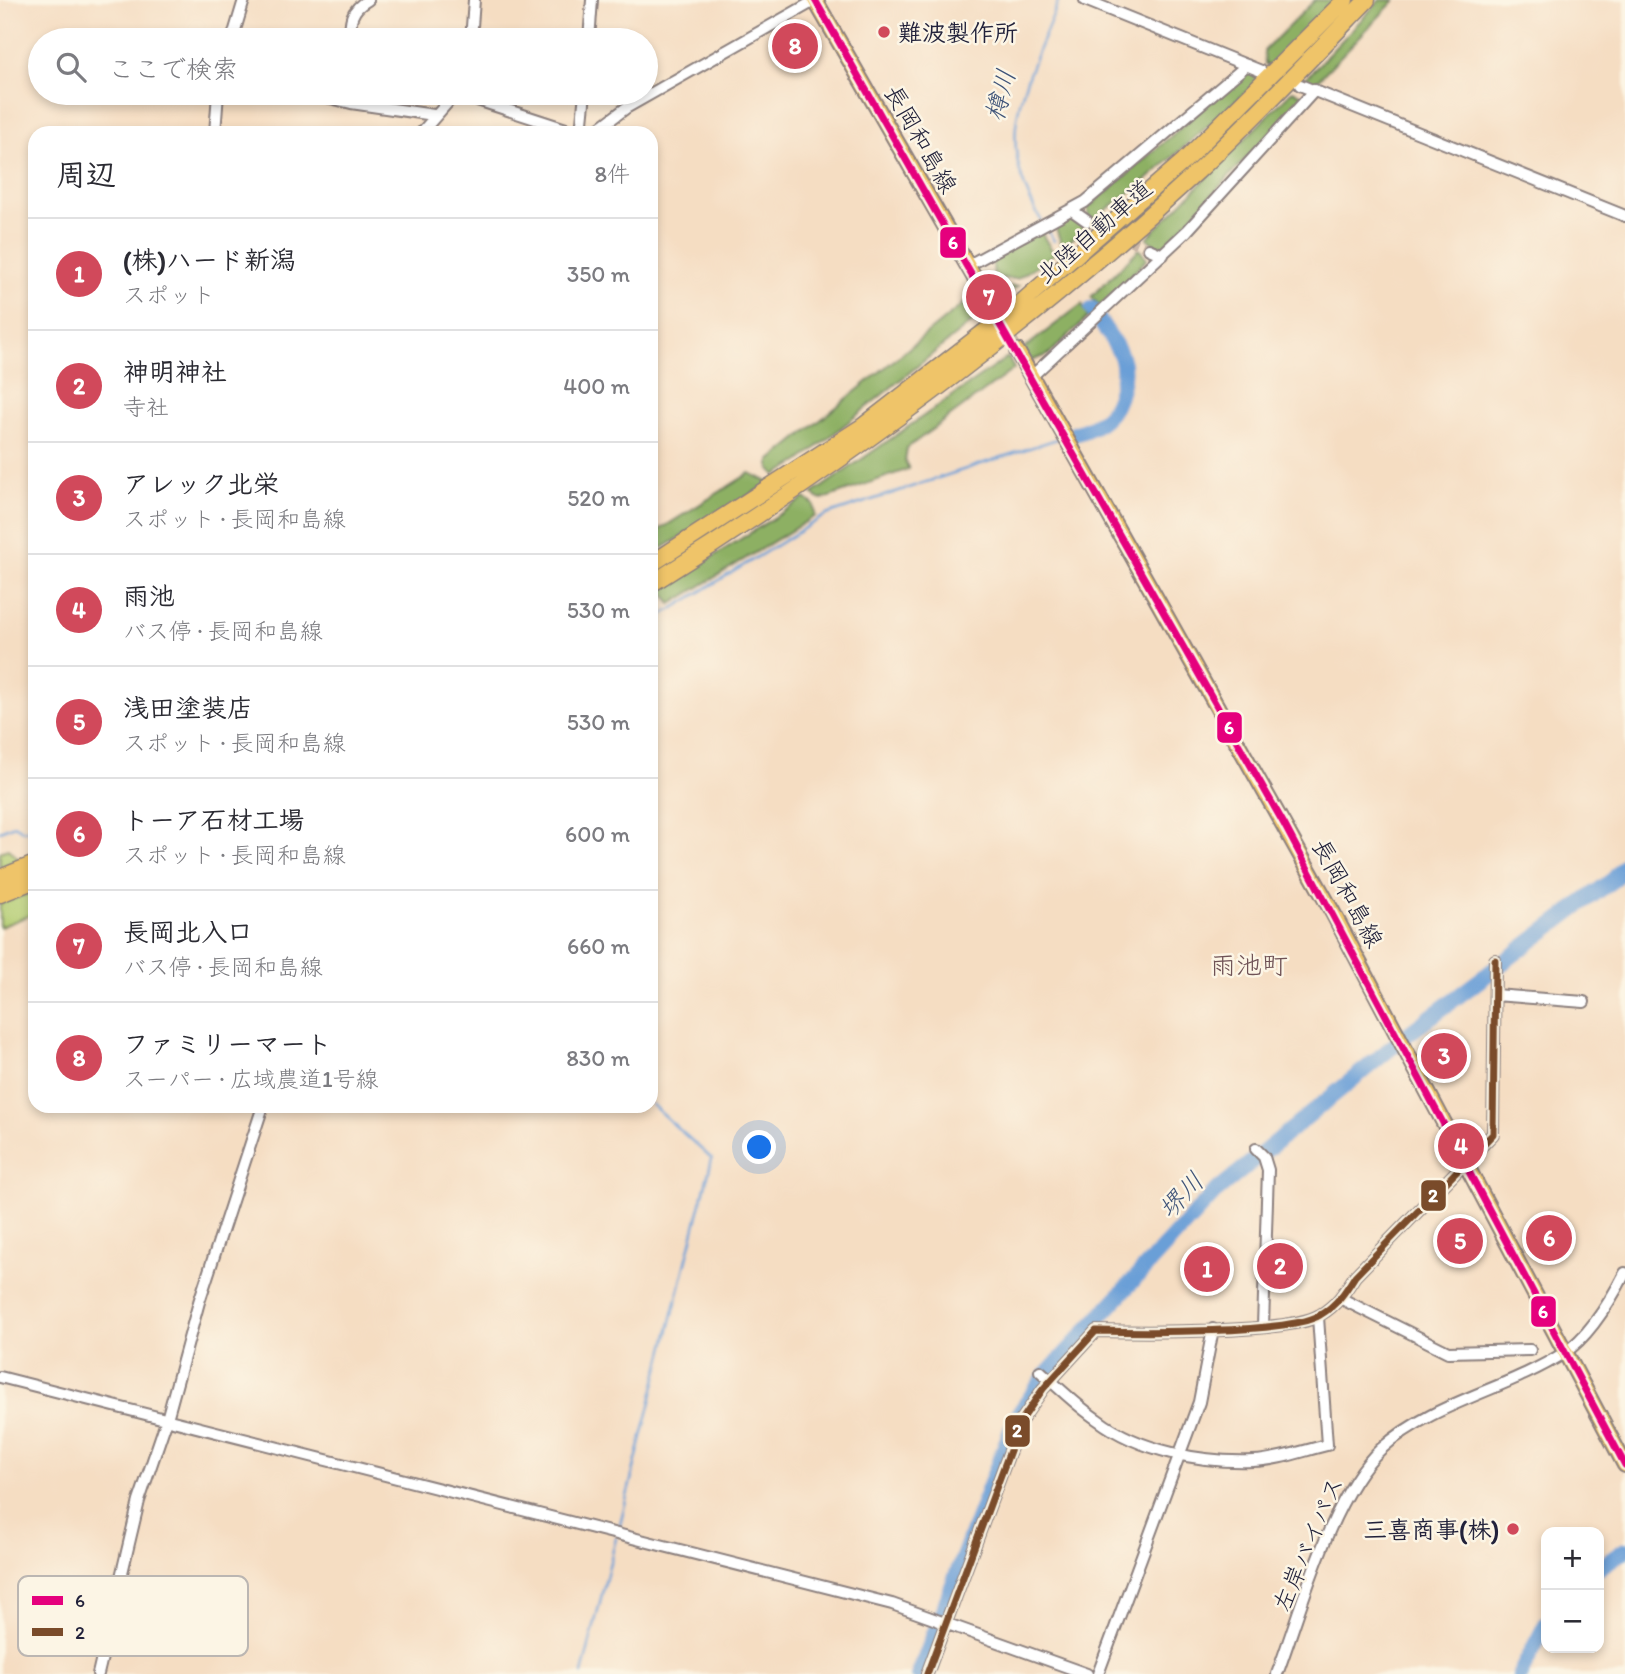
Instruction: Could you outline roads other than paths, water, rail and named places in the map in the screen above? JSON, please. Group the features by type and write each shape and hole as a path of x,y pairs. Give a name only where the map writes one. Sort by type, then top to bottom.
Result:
{"highway":[{"name":"北陸自動車道","path":"658,559 862,427 1014,309 1184,161 1345,0"},
{"name":"北陸自動車道","path":"658,580 798,490 959,373 1082,272 1199,170 1367,0"},
{"path":"0,878 28,867"},
{"path":"0,894 28,883"}],"main road":[{"name":"長岡和島線","path":"815,0 988,301"},
{"name":"長岡和島線","path":"1017,351 1290,835 1625,1465"}],"street":[{"path":"236,28 244,0"},
{"path":"350,28 351,16 355,8 368,0"},
{"path":"472,28 474,0"},
{"path":"590,28 592,0"},
{"path":"658,90 815,0"},
{"path":"1085,0 1261,71"},
{"path":"967,267 1033,228 1073,211 1107,186 1247,65"},
{"path":"1300,85 1625,216"},
{"path":"1031,377 1163,255 1315,90"},
{"path":"216,126 217,105"},
{"path":"385,105 434,115"},
{"path":"426,126 444,105"},
{"path":"493,105 557,126"},
{"path":"583,126 584,105"},
{"path":"602,126 631,105"},
{"path":"1073,211 1087,221"},
{"path":"1149,249 1163,255"},
{"path":"927,1674 1021,1421 1033,1401 1096,1331 1263,1326 1318,1317 1342,1298 1355,1276 1493,1134 1496,1127 1495,960"},
{"path":"1495,995 1584,1002"},
{"path":"121,1576 136,1514 167,1419 199,1302 261,1113"},
{"path":"1256,1149 1264,1157 1268,1170 1263,1326"},
{"name":"左岸バイパス","path":"1277,1674 1336,1519 1371,1461 1416,1422 1566,1352 1602,1311 1625,1273"},
{"path":"1342,1298 1448,1352 1530,1350"},
{"path":"1040,1371 1098,1421 1116,1432 1182,1455 1253,1461 1327,1445 1318,1317"},
{"path":"1098,1674 1182,1455 1206,1377 1213,1329"},
{"path":"0,1377 892,1604 1087,1674"},
{"path":"98,1674 102,1656"}],"waterway":[{"name":"樽川","path":"1041,220 1026,189 1017,161 1015,135 1018,109 1026,84 1059,0"},
{"name":"樽川","path":"1045,226 1054,241"},
{"name":"樽川","path":"1074,434 1099,423 1110,413 1123,380 1121,356 1092,309"},
{"path":"658,618 826,515 1060,438"},
{"path":"0,831 14,825 24,831 28,830"},
{"name":"堺川","path":"919,1674 1015,1419 1046,1375 1214,1193 1408,1034 1614,879 1625,865"},
{"path":"618,1532 712,1159 658,1110"},
{"path":"582,1674 616,1538"},
{"path":"1604,1565 1625,1550"},
{"path":"1520,1674 1541,1634"}],"tunnel":[{"path":"1087,221 1149,249"},
{"path":"988,301 1017,351"}],"place":[{"name":"難波製作所","path":"884,32"},
{"name":"ファミリーマート","path":"795,46"},
{"name":"長岡北入口","path":"989,297"},
{"name":"アレック北栄","path":"1444,1056"},
{"name":"雨池","path":"1461,1146"},
{"name":"トーア石材工場","path":"1549,1238"},
{"name":"浅田塗装店","path":"1460,1241"},
{"name":"神明神社","path":"1280,1266"},
{"name":"(株)ハード新潟","path":"1207,1269"},
{"name":"三喜商事(株)","path":"1513,1529"}],"district":[{"name":"雨池町","path":"1249,965"}]}
